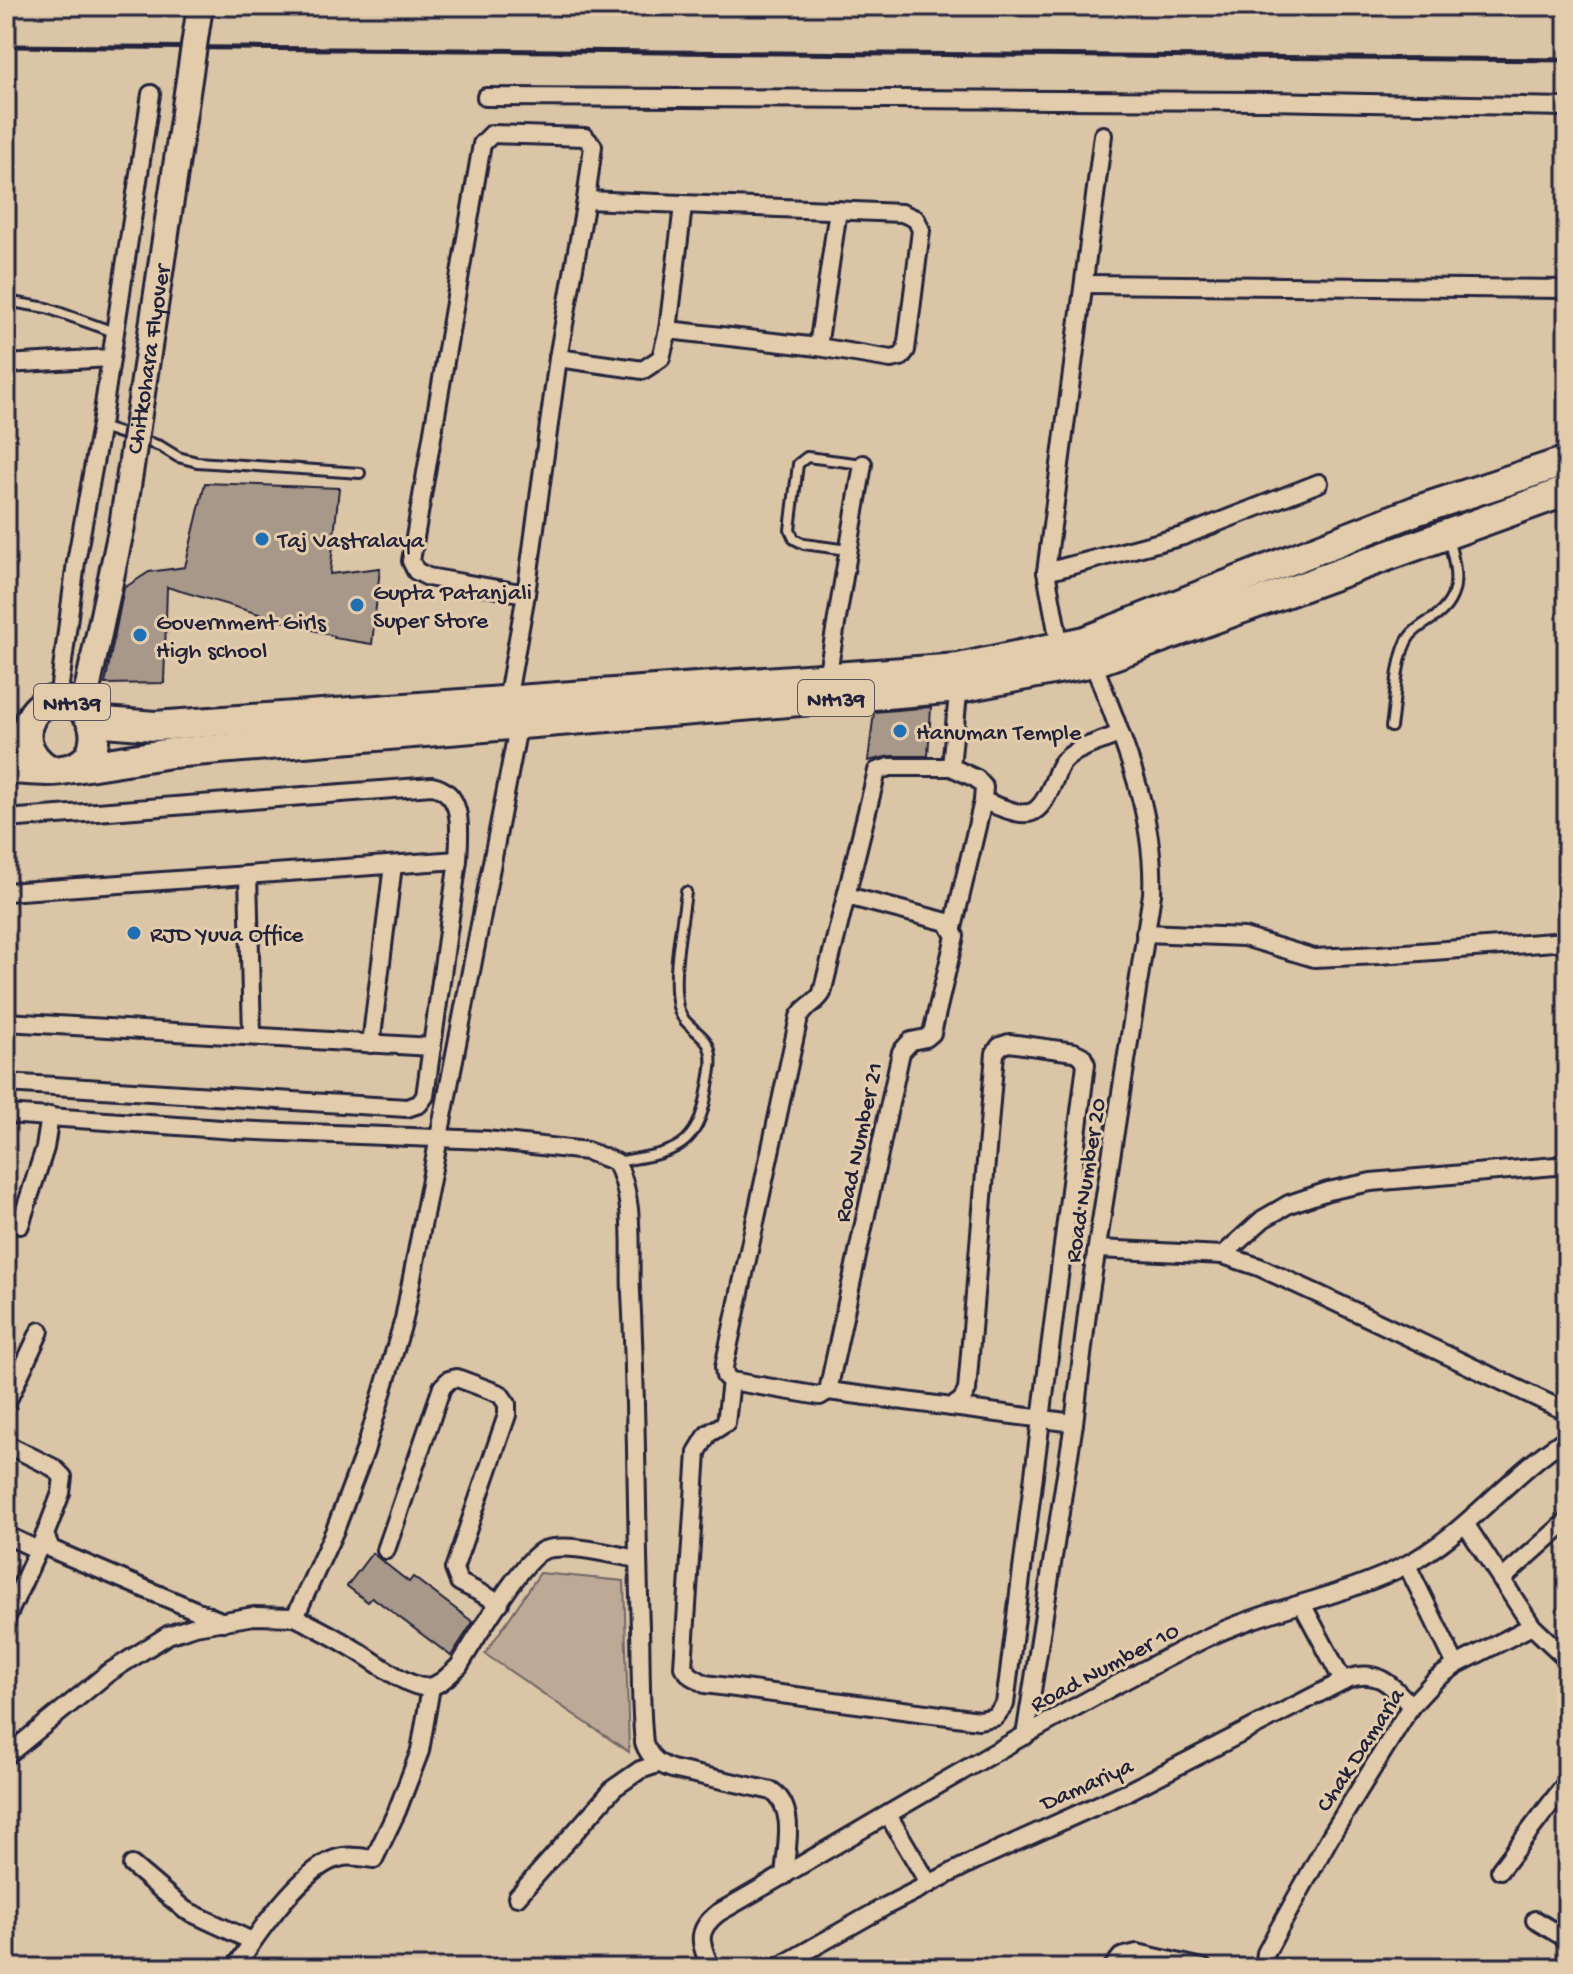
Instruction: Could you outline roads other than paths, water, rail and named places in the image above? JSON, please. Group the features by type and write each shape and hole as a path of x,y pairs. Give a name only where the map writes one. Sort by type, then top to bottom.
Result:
{"highway":[{"name":"NH139","path":"1080,650 1415,511 1567,461"},
{"name":"NH139","path":"78,710 95,734 93,748 86,760 61,769 36,762 16,727 44,703 78,710 155,726 516,708 959,678 1080,650 1447,534 1567,491"},
{"name":"NH139","path":"6,769 61,769 516,708 827,678 959,678"}],"main road":[{"name":"Chitkohara Flyover","path":"78,710 94,662 122,526 200,6"}],"street":[{"path":"78,710 76,562 101,427 151,94"},
{"path":"486,97 1266,101 1567,107"},
{"path":"295,1617 335,1530 388,1381 416,1264 516,708 526,594 558,358 586,200 593,146 585,137 492,134 482,144 411,561 416,571 428,577 526,594"},
{"name":"Road Number 20","path":"1025,1736 1153,879 1150,830 1132,765 1046,572 1103,135"},
{"path":"586,200 902,213 916,219 921,230 906,350 901,357 891,359 818,347 668,330"},
{"path":"558,358 643,370 661,358 668,330 683,206"},
{"path":"818,347 838,210"},
{"path":"1084,284 1567,289"},
{"path":"6,364 110,358"},
{"path":"827,678 863,464"},
{"path":"1046,572 1183,536 1319,483"},
{"path":"951,767 959,678"},
{"path":"1074,1423 731,1381 725,1376 724,1367 799,1017 802,1010 818,1000 822,993 877,771 890,767 951,767 977,779 984,787 983,801 1028,814 1045,802 1060,765 1069,755 1119,734"},
{"path":"6,819 432,786 443,788 455,802 460,823 458,860 425,1096 419,1104 407,1108 6,1083"},
{"name":"Road Number 21","path":"824,1393 901,1052 911,1041 926,1038 932,1033 983,801"},
{"path":"6,892 458,860"},
{"path":"371,1044 393,865"},
{"path":"248,875 252,1036"},
{"path":"847,896 947,922 953,928"},
{"path":"1145,933 1244,937 1314,958 1567,941"},
{"path":"6,1022 432,1047"},
{"path":"731,1381 726,1423 708,1434 697,1452 683,1667 705,1684 979,1720 995,1717 1005,1704 1086,1064 1082,1056 1074,1052 1009,1043 1000,1046 995,1053 967,1390 962,1400 952,1407"},
{"path":"6,1114 251,1131 486,1140 587,1151 616,1162 623,1175 631,1208 629,1244 637,1412 644,1743 648,1754 658,1764 772,1791 781,1798 788,1820 784,1876"},
{"path":"20,1225 45,1148 50,1116"},
{"path":"1223,1255 1263,1219 1289,1204 1328,1191 1371,1182 1567,1165"},
{"path":"1098,1249 1223,1255 1259,1267 1567,1412"},
{"path":"6,1404 40,1331"},
{"path":"386,1550 442,1387 449,1380 457,1378 500,1394 507,1404 507,1415 454,1569 459,1582 500,1603"},
{"name":"Road Number 10","path":"711,1968 702,1940 702,1930 707,1922 1025,1736 1203,1639 1250,1619 1302,1604 1407,1565 1466,1525 1528,1468 1567,1438"},
{"path":"6,1444 54,1468 63,1477 61,1493 42,1542 6,1619"},
{"path":"1501,1580 1567,1521"},
{"path":"1466,1525 1532,1626 1567,1659"},
{"path":"6,1535 46,1542 58,1554 224,1622"},
{"path":"6,1756 95,1683 139,1652 168,1635 195,1626 254,1616 295,1617 404,1680 431,1687 447,1679 459,1666 500,1603 532,1559 543,1550 584,1550 638,1559"},
{"path":"1407,1565 1456,1665"},
{"path":"1302,1604 1343,1681"},
{"name":"Chak Damaria","path":"1264,1968 1266,1953 1358,1788 1411,1706 1435,1680 1456,1665 1532,1626"},
{"name":"Damariya","path":"777,1968 929,1884 1021,1838 1131,1790 1343,1681 1367,1674 1380,1678 1411,1706"},
{"path":"235,1968 278,1908 326,1862 343,1857 374,1859 420,1751 431,1687"},
{"path":"517,1897 614,1788 640,1770 658,1764"},
{"path":"1500,1870 1567,1782"},
{"path":"888,1815 929,1884"},
{"path":"132,1865 185,1910 252,1941"},
{"path":"1535,1920 1567,1939"},
{"path":"1112,1968 1121,1957 1137,1953 1203,1968"}],"lane":[{"path":"6,301 47,308 114,332"},
{"path":"101,427 197,462 360,473"},
{"path":"848,550 804,544 794,539 790,530 798,464 807,457 863,464"},
{"path":"1391,727 1403,649 1410,636 1448,605 1455,591 1456,577 1447,534"},
{"path":"616,1162 665,1152 683,1144 697,1130 703,1111 712,1060 710,1050 706,1041 686,1024 677,1002 678,960 686,892"}],"railway":[{"path":"6,46 1567,60"}],"place":[{"name":"Taj Vastralaya","path":"262,539"},
{"name":"Gupta Patanjali Super Store","path":"357,605"},
{"name":"Government Girls High school","path":"140,635"},
{"name":"Hanuman Temple","path":"900,731"},
{"name":"RJD Yuva Office","path":"134,933"}]}
